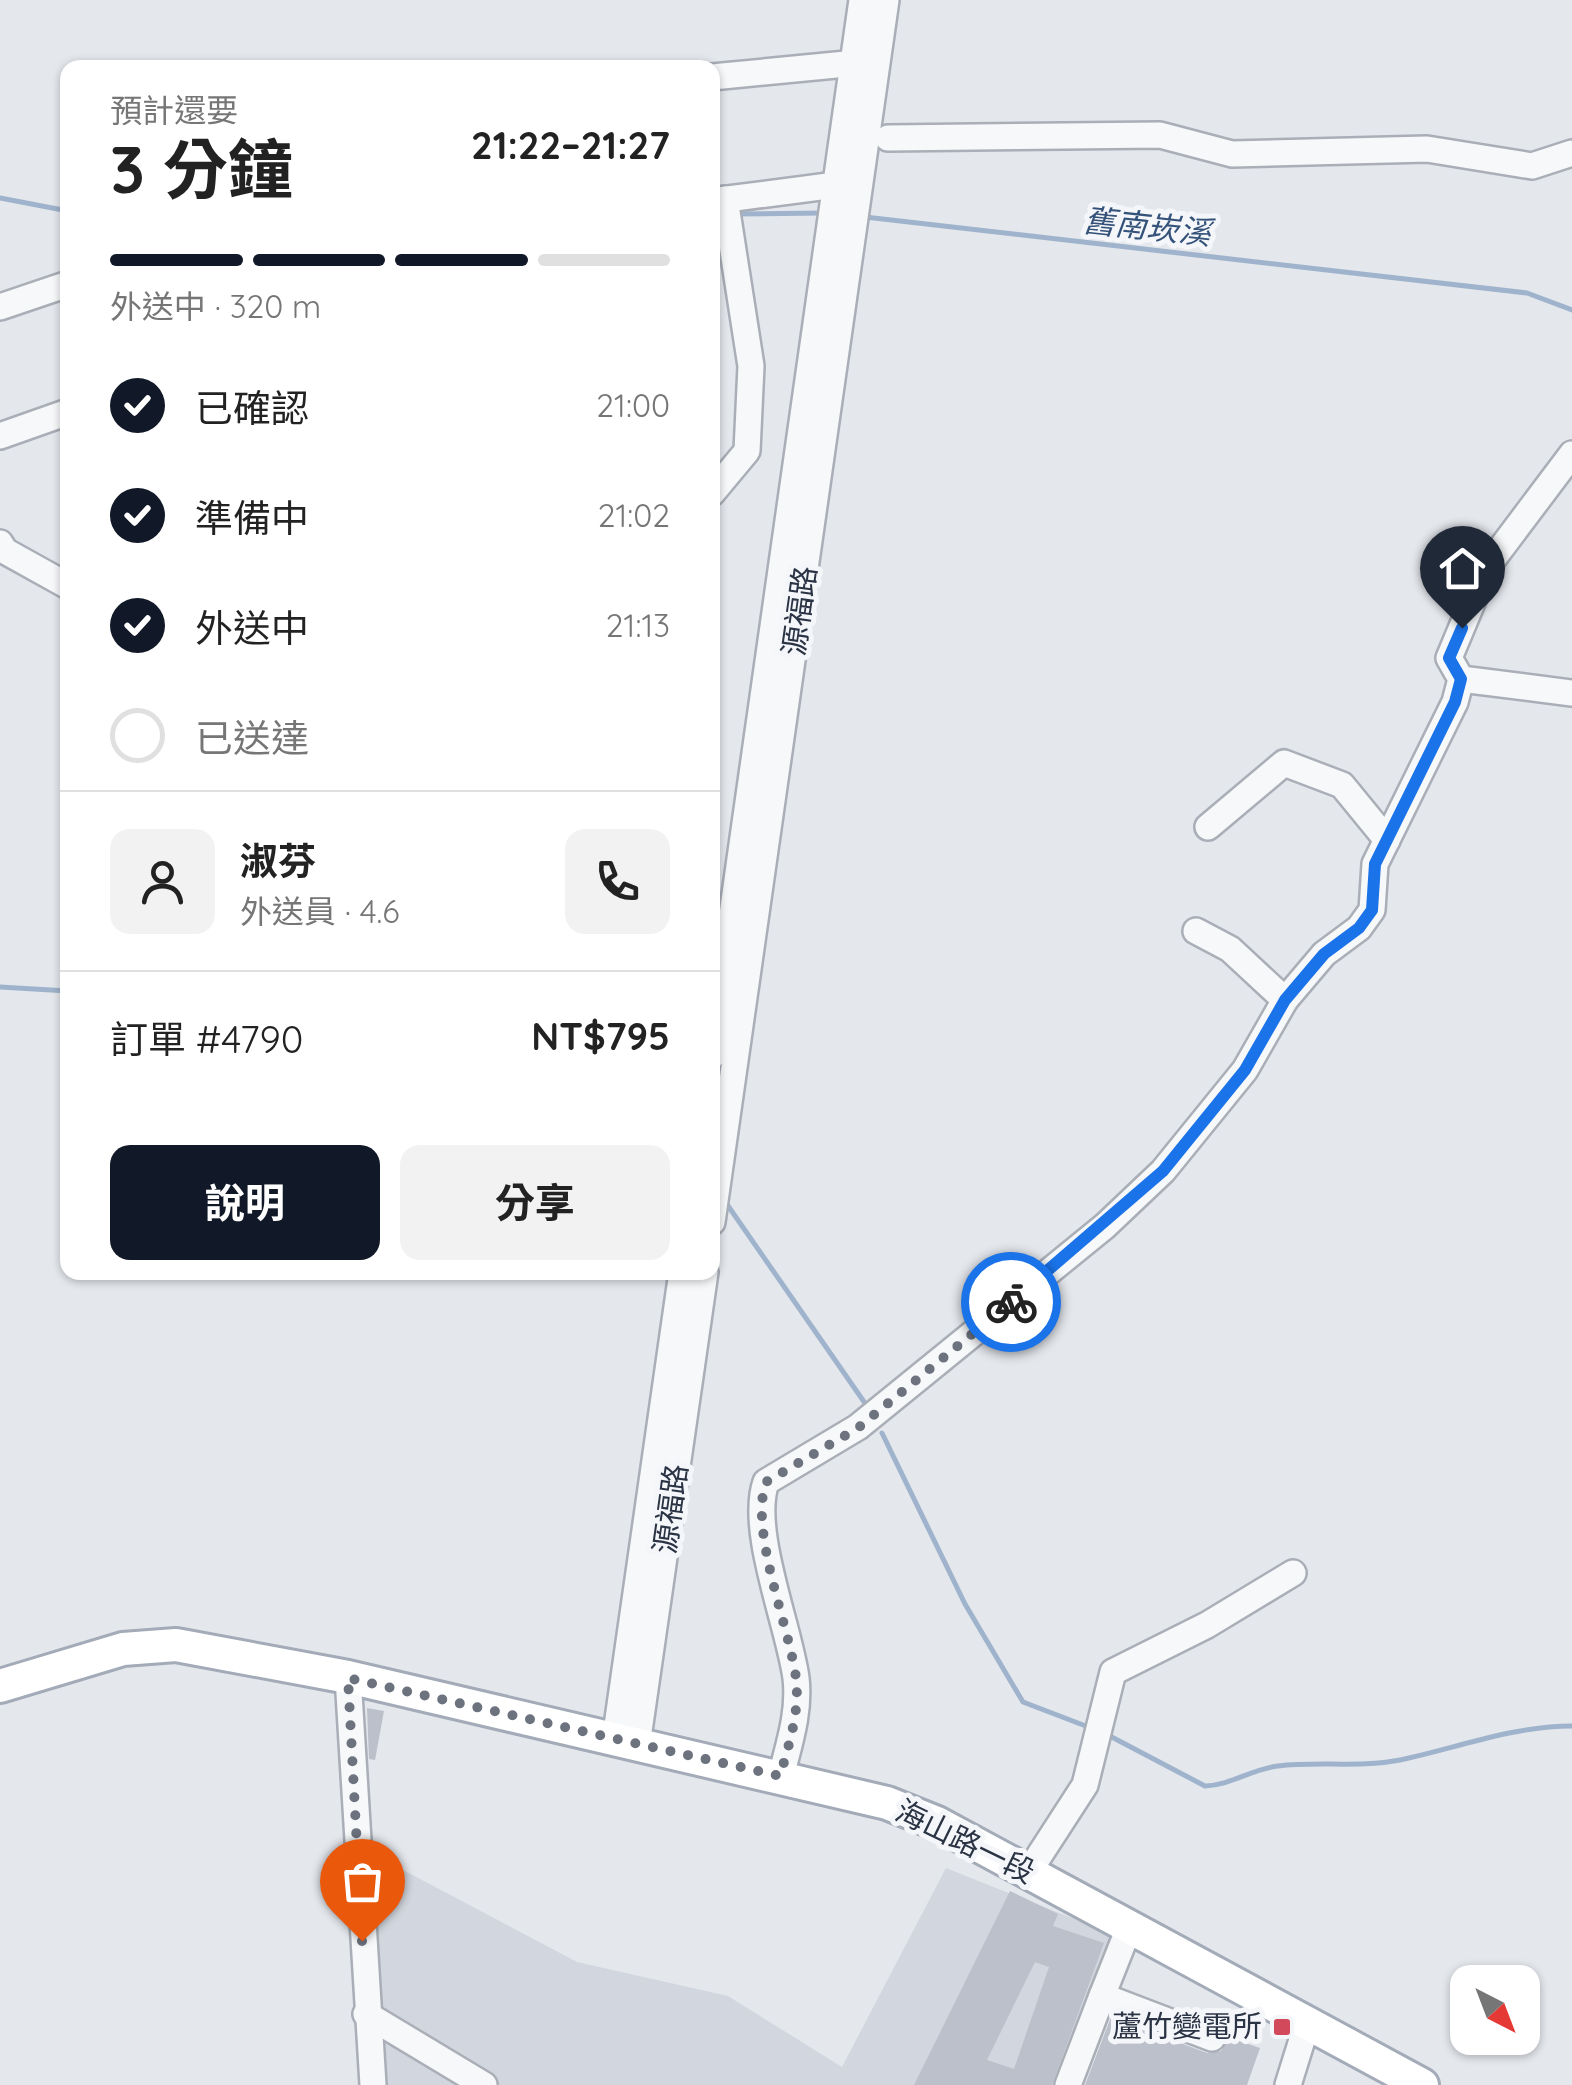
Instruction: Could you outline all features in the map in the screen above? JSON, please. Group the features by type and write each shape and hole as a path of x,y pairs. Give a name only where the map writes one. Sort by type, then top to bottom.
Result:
{"main road":[{"name":"海山路一段","path":"0,1686 123,1649 176,1645 348,1678 887,1803 937,1823 1422,2085"}],"street":[{"name":"源福路","path":"720,1161 865,62 862,0"},
{"name":"源福路","path":"865,62 886,0"},
{"path":"720,77 865,62"},
{"path":"888,138 1160,136 1232,154 1428,148 1532,166 1572,153"},
{"name":"源福路","path":"720,1005 849,184"},
{"path":"720,483 747,450 751,366 723,207 849,184"},
{"path":"0,308 60,287"},
{"path":"0,436 60,415"},
{"path":"780,1776 796,1714 796,1679 770,1565 761,1496 766,1482 858,1428 1104,1226 1163,1171 1245,1070 1285,1000 1324,954 1359,928 1372,910 1375,864 1455,702 1461,679 1449,658 1487,567 1572,454"},
{"path":"0,543 6,551 60,581"},
{"path":"1461,679 1572,693"},
{"path":"1208,826 1284,763 1342,785 1387,840"},
{"path":"1196,931 1230,950 1285,1000"},
{"name":"源福路","path":"626,1742 681,1280"},
{"name":"源福路","path":"626,1742 704,1280"},
{"path":"1028,1872 1085,1785 1114,1672 1207,1625 1293,1572"},
{"path":"348,1678 373,2085"},
{"path":"1068,2085 1129,1928"},
{"path":"1102,1996 1212,2038"},
{"path":"366,2014 484,2085"},
{"path":"1288,2085 1307,2024"}],"shaded area":[{"path":"367,1851 577,1962 728,1996 842,2067 946,1868 1112,1934 1055,2085 380,2085"}],"building":[{"path":"367,1708 384,1711 375,1760 369,1759"},
{"path":"1010,1891 1058,1914 1053,1926 1104,1943 1052,2085 914,2085","holes":["1035,1962 1049,1967 1014,2069 987,2060"]},
{"path":"1111,2017 1207,2053 1221,2051 1228,2037 1260,2048 1247,2085 1085,2085"}],"waterway":[{"name":"舊南崁溪","path":"0,198 60,209"},
{"name":"舊南崁溪","path":"735,214 824,213"},
{"name":"舊南崁溪","path":"865,217 1527,293 1572,310"},
{"path":"0,987 60,991"},
{"path":"724,1200 869,1409"},
{"path":"882,1433 965,1604 1023,1702 1091,1728"},
{"path":"1106,1734 1205,1786 1278,1766 1385,1762 1507,1734 1572,1726"}],"way so far":[{"path":"362,1941 348,1678 780,1776 796,1714 796,1679 770,1565 761,1496 766,1482 858,1428 1011,1302"}],"place":[{"name":"蘆竹變電所","path":"1282,2027"}],"route":[{"path":"1011,1302 1104,1226 1163,1171 1245,1070 1285,1000 1324,954 1359,928 1372,910 1375,864 1455,702 1461,679 1449,658 1462,628"}]}
